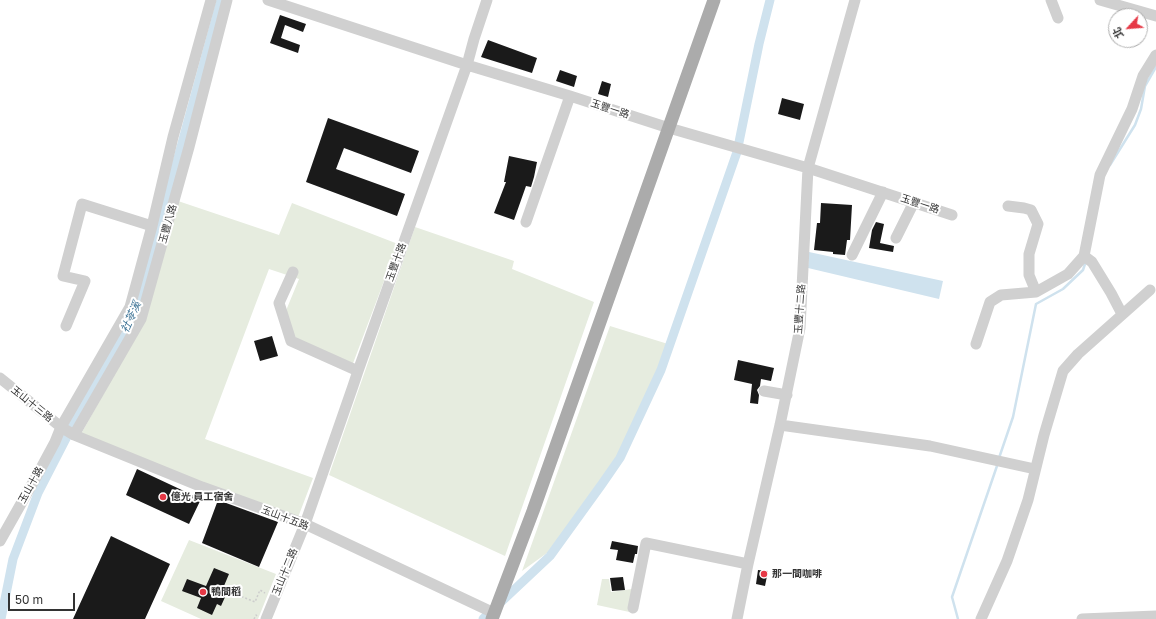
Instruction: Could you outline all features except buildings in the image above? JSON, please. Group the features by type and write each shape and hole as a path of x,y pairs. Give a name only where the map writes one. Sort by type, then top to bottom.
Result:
{"main road":[{"path":"493,616 533,510 714,0"}],"street":[{"path":"68,431 130,307 152,226 173,137 211,0"},
{"name":"玉豐八路","path":"68,431 141,319 228,0"},
{"name":"玉豐一路","path":"268,0 467,65 669,128 808,168 952,215"},
{"name":"玉豐十路","path":"305,524 467,65 487,0"},
{"name":"玉豐十二路","path":"737,619 748,564 787,395 800,328 808,168 855,0"},
{"path":"1051,0 1058,18"},
{"path":"1100,0 1156,16"},
{"path":"976,344 990,302 1002,295 1036,292 1068,274 1084,256 1100,175 1132,109 1143,76 1156,54"},
{"path":"526,222 570,96"},
{"path":"852,255 883,192"},
{"path":"896,238 914,202"},
{"path":"66,326 85,281 63,276 82,204 152,226"},
{"path":"1008,206 1031,210 1038,224 1029,254 1029,274 1036,292"},
{"path":"1084,256 1092,262 1122,314"},
{"path":"293,272 279,303 291,341 358,371"},
{"path":"981,619 1006,561 1028,500 1044,435 1063,371 1078,354 1150,290"},
{"name":"玉山十三路","path":"0,378 68,431"},
{"path":"764,391 787,395"},
{"path":"780,425 930,446 1036,469"},
{"name":"玉山十五路","path":"68,431 202,487 305,524 493,616"},
{"name":"玉山十路","path":"0,541 55,442 68,431"},
{"name":"玉山十二路","path":"266,619 305,524"},
{"path":"633,608 646,543 748,564"},
{"path":"1082,619 1156,616"}],"path":[{"path":"223,589 255,602 260,590 267,593 264,598"}],"shaded area":[{"path":"178,201 279,235 292,203 398,244 352,366 296,348 285,313 299,279 269,269 205,439 313,478 297,520 81,434 145,320"},
{"path":"415,227 514,261 512,269 594,302 505,556 329,475"},
{"path":"610,326 668,344 657,372 614,464 547,553 522,571"},
{"path":"189,540 276,574 258,619 201,619 161,601"},
{"path":"602,579 609,579 611,592 639,588 634,613 597,605"}],"water":[{"path":"809,252 943,281 939,299 808,268"}],"waterway":[{"name":"社苓溪","path":"1,619 13,559 38,493 73,425 136,312 221,0"},
{"path":"500,603 550,556 620,458 661,370 737,152 759,44 770,0"},
{"path":"1110,165 1135,125 1141,109 1145,86 1156,67"},
{"path":"999,458 1013,417 1036,304 1063,289 1083,270 1086,261"},
{"path":"958,619 952,597 998,463"},
{"path":"483,619 489,613"}],"place":[{"name":"億光 員工宿舍","path":"163,497"},
{"name":"那一間咖啡","path":"764,574"},
{"name":"鴨間稻","path":"203,592"}]}
